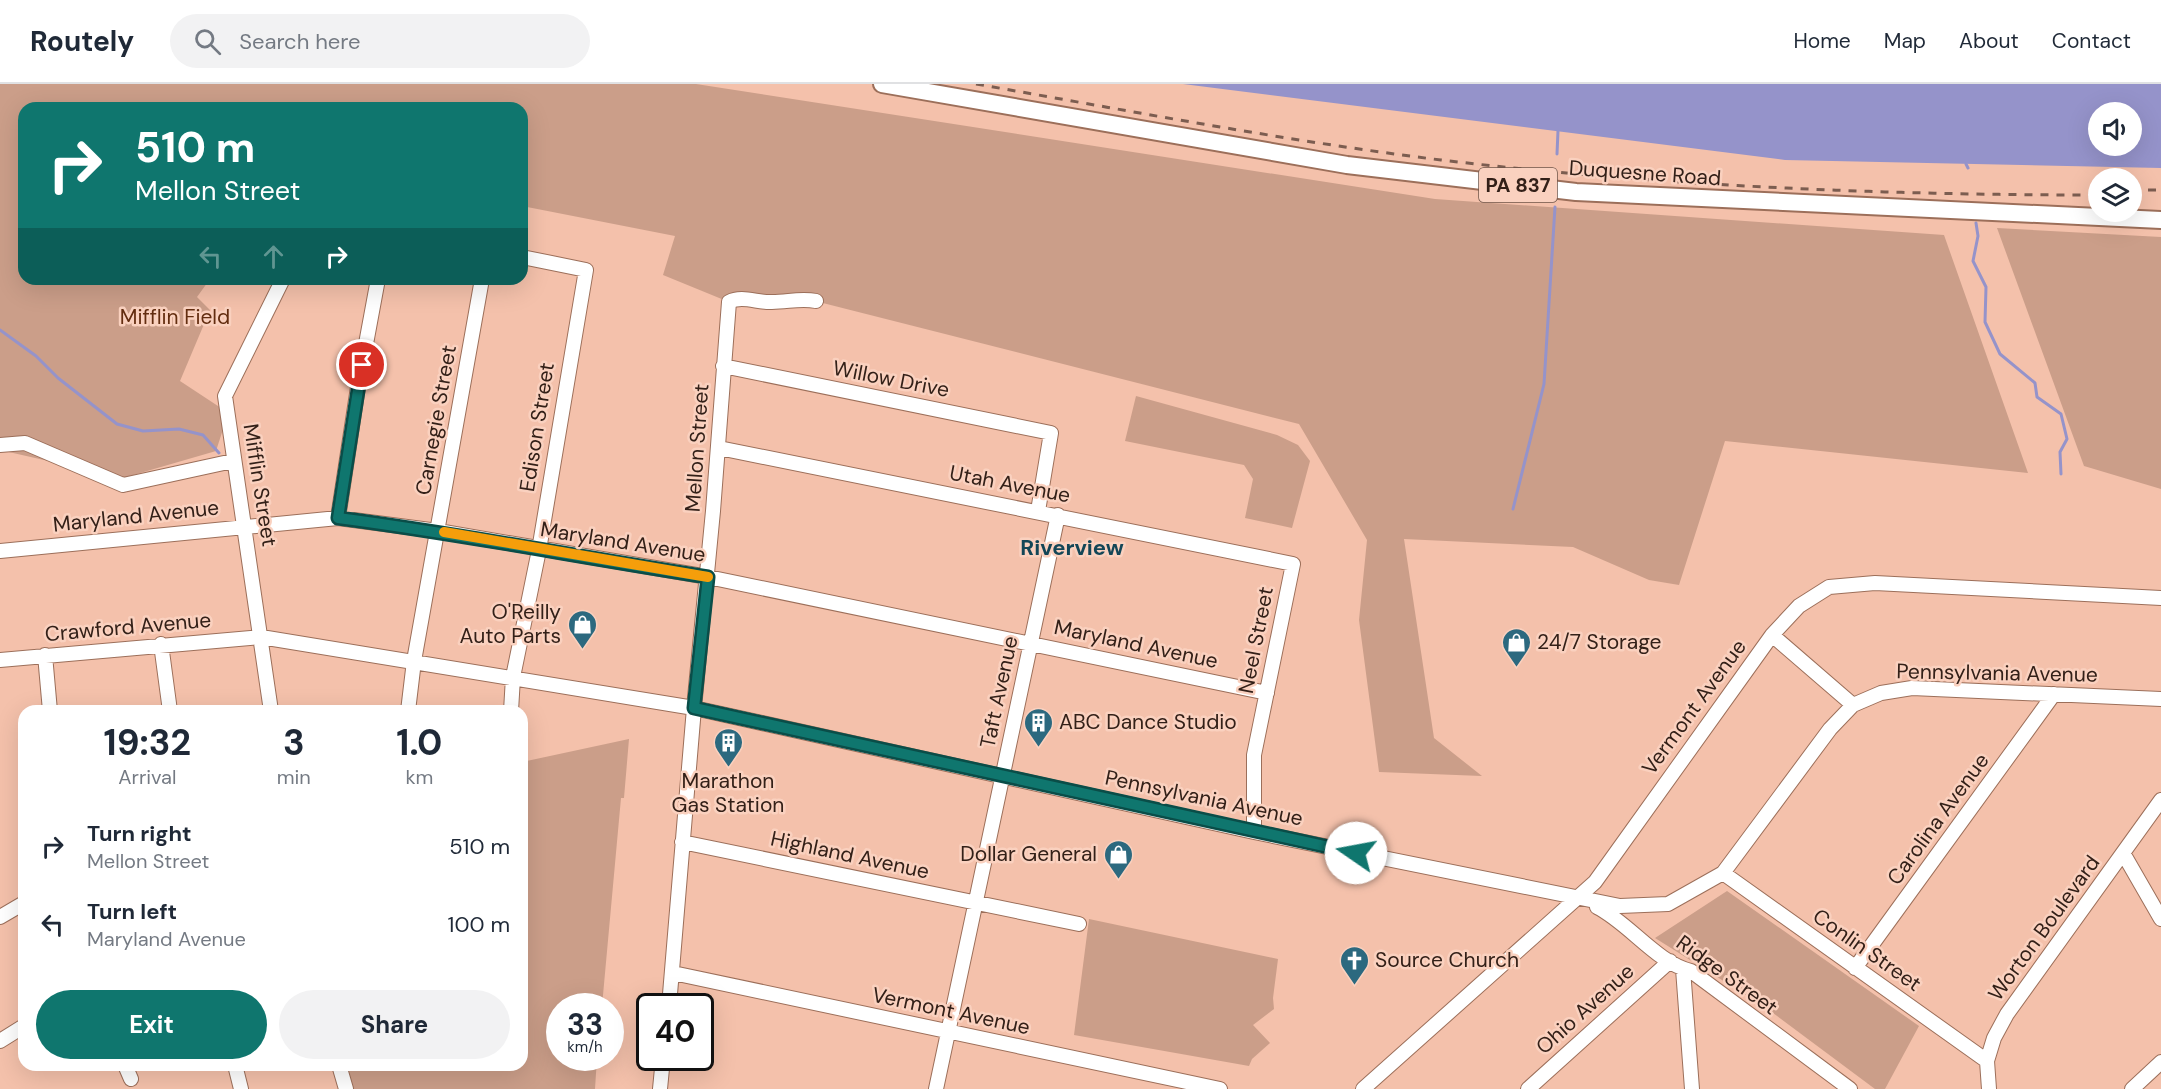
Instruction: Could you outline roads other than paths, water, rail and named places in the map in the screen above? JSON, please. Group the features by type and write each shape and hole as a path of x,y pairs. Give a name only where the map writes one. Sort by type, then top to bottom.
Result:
{"main road":[{"name":"Duquesne Road","path":"882,84 1347,165 1576,192 2161,220"}],"street":[{"name":"Edison Street","path":"511,704 513,677 539,550 586,270 528,258"},
{"name":"Mifflin Street","path":"270,705 225,396 280,285"},
{"path":"338,518 358,387 377,285"},
{"name":"Carnegie Street","path":"409,705 414,661 481,285"},
{"name":"Mellon Street","path":"671,993 682,842 719,448 729,302 735,299 772,302 790,299 816,301"},
{"name":"Willow Drive","path":"723,366 1051,433 1038,511"},
{"path":"0,445 25,443 123,485 233,461"},
{"name":"Utah Avenue","path":"719,448 1293,564"},
{"name":"Taft Avenue","path":"936,1089 1058,515"},
{"name":"Maryland Avenue","path":"0,551 245,525 338,518 438,531 708,577 1267,693"},
{"name":"Neel Street","path":"1254,832 1256,784 1254,760 1293,564"},
{"name":"Vermont Avenue","path":"1363,1089 1578,899 1596,879 1772,635 1799,606 1829,587 1875,583 2161,598"},
{"path":"1772,635 1853,705"},
{"name":"Crawford Avenue","path":"0,660 161,644 261,637"},
{"name":"Pennsylvania Avenue","path":"261,637 694,708 1254,832 1620,906 1668,904 1723,873 1746,846 1830,729 1853,705 1881,693 1912,688 2161,699"},
{"path":"161,644 169,705"},
{"path":"45,655 49,705"},
{"name":"Carolina Avenue","path":"1856,968 2054,694"},
{"name":"Worton Boulevard","path":"1992,1087 1987,1061 1994,1038 2007,1014 2161,800"},
{"name":"Highland Avenue","path":"682,842 1079,924"},
{"path":"2123,853 2161,919"},
{"name":"Conlin Street","path":"1723,873 1987,1061"},
{"name":"Ridge Street","path":"1578,899 1613,915 1670,961 1691,972 1850,1089"},
{"path":"0,917 18,906"},
{"name":"Ohio Avenue","path":"1528,1089 1670,961"},
{"path":"1683,969 1692,1089"},
{"name":"Vermont Avenue","path":"673,973 1220,1089"},
{"path":"0,1041 18,1030"},
{"path":"2132,1089 2161,1062"},
{"path":"128,1071 131,1079"},
{"path":"236,1071 241,1089"},
{"path":"341,1071 346,1089"},
{"path":"660,1089 662,1071"}],"water":[{"path":"1183,84 2161,84 2161,168 1785,160"}],"waterway":[{"path":"1557,154 1558,131"},
{"path":"1966,164 1968,168"},
{"path":"1513,509 1544,384 1555,207"},
{"path":"1976,223 1978,236 1973,261 1986,287 1985,322 2000,354 2035,383 2037,397 2061,414 2067,439 2060,452 2061,474"},
{"path":"0,330 36,356 58,378 117,424 143,431 179,429 203,435 219,453"}],"railway":[{"path":"976,84 1325,144 1523,169 1687,182 1852,191 2088,195"},
{"path":"2142,190 2161,190"}],"place":[{"name":"O'Reilly Auto Parts","path":"582,650"},
{"name":"24/7 Storage","path":"1516,668"},
{"name":"ABC Dance Studio","path":"1038,748"},
{"name":"Marathon Gas Station","path":"728,768"},
{"name":"Dollar General","path":"1118,880"},
{"name":"Source Church","path":"1354,986"}],"district":[{"name":"Riverview","path":"1072,547"}],"park label":[{"name":"Mifflin Field","path":"175,317"}]}
